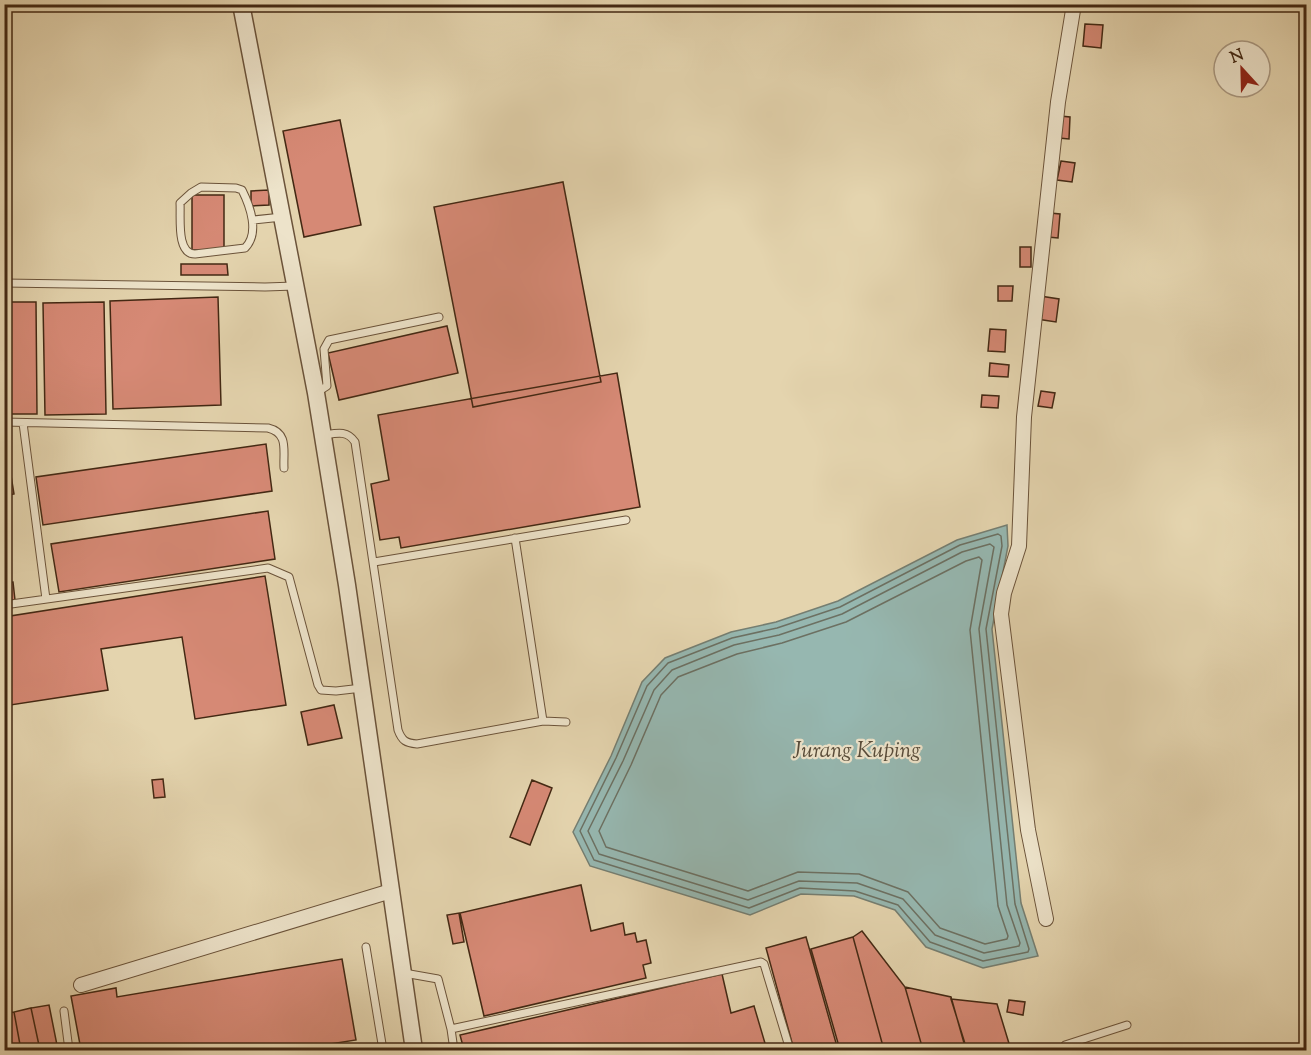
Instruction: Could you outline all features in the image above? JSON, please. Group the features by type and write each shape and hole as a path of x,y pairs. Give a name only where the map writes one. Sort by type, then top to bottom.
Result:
{"street":[{"path":"241,4 316,393 348,585 414,1050"},
{"path":"1046,919 1028,830 1001,614 1004,593 1019,546 1025,405 1058,102 1074,4"},
{"path":"81,985 391,891"}],"lane":[{"path":"201,187 239,188 245,196 253,220 251,241 246,248 190,254 182,244 180,203 201,187"},
{"path":"253,220 282,217"},
{"path":"4,283 295,286"},
{"path":"316,393 327,386 324,349 329,340 439,317"},
{"path":"4,422 268,428 280,433 283,438 284,468"},
{"path":"22,423 46,599"},
{"path":"323,436 340,432 351,436 355,442 400,738 407,743 417,744 543,721 566,722"},
{"path":"374,562 626,520"},
{"path":"515,538 543,721"},
{"path":"4,605 268,567 289,577 321,690 362,688"},
{"path":"366,947 383,1050"},
{"path":"451,1029 761,962 764,964 790,1050"},
{"path":"403,973 438,979 454,1050"},
{"path":"64,1011 69,1050"},
{"path":"1062,1050 1065,1045 1127,1025"}],"water":[{"name":"Jurang Kuping","path":"1007,525 1008,546 992,629 1021,903 1038,956 983,968 926,947 895,910 854,896 801,894 750,915 590,866 573,832 611,756 642,682 665,658 731,632 776,622 838,601 957,540"}],"building":[{"path":"1085,24 1103,25 1101,48 1083,46"},
{"path":"1060,116 1070,117 1069,139 1059,138"},
{"path":"340,120 361,225 304,237 283,131"},
{"path":"1061,161 1075,163 1072,182 1057,180"},
{"path":"563,182 601,382 473,407 434,207"},
{"path":"269,190 269,205 251,206 251,191"},
{"path":"192,195 224,195 224,250 192,250"},
{"path":"1050,213 1060,214 1058,238 1048,237"},
{"path":"1020,247 1031,247 1031,267 1020,267"},
{"path":"181,264 227,264 228,275 181,275"},
{"path":"998,286 1013,286 1012,301 998,301"},
{"path":"1040,296 1059,299 1056,322 1037,319"},
{"path":"218,297 221,405 113,409 110,301"},
{"path":"4,302 36,302 37,414 4,414"},
{"path":"104,302 106,414 45,415 43,303"},
{"path":"447,326 458,373 339,400 328,353"},
{"path":"990,329 1006,330 1005,352 988,351"},
{"path":"990,363 1009,365 1008,377 989,376"},
{"path":"617,373 640,507 401,548 399,537 380,540 371,484 389,480 378,415"},
{"path":"1041,391 1055,393 1052,408 1038,406"},
{"path":"982,395 999,396 998,408 981,407"},
{"path":"266,444 272,491 43,525 36,477"},
{"path":"6,445 14,494 4,496 4,446"},
{"path":"268,511 275,559 59,592 51,544"},
{"path":"265,576 286,705 195,719 182,637 101,649 108,690 4,706 4,617"},
{"path":"13,582 15,600 4,601 4,583"},
{"path":"334,705 342,738 308,745 301,712"},
{"path":"163,779 165,797 154,798 152,780"},
{"path":"532,780 552,788 530,845 510,837"},
{"path":"581,885 591,931 623,923 625,935 635,933 637,942 646,940 651,963 643,965 646,978 484,1016 460,913"},
{"path":"459,913 464,942 453,944 447,915"},
{"path":"862,931 905,987 923,1050 884,1050 853,937"},
{"path":"806,937 838,1050 794,1050 766,948"},
{"path":"853,937 884,1050 840,1050 811,949"},
{"path":"342,959 356,1040 292,1050 81,1050 71,996 116,988 117,997"},
{"path":"722,974 731,1013 754,1006 767,1050 464,1050 460,1035"},
{"path":"905,987 951,997 966,1050 923,1050"},
{"path":"951,999 997,1004 1011,1050 967,1050"},
{"path":"1009,1000 1025,1002 1023,1015 1007,1012"},
{"path":"49,1005 58,1050 40,1050 31,1008"},
{"path":"31,1008 40,1050 21,1050 14,1012"},
{"path":"14,1012 21,1050 4,1050 4,1013"}]}
